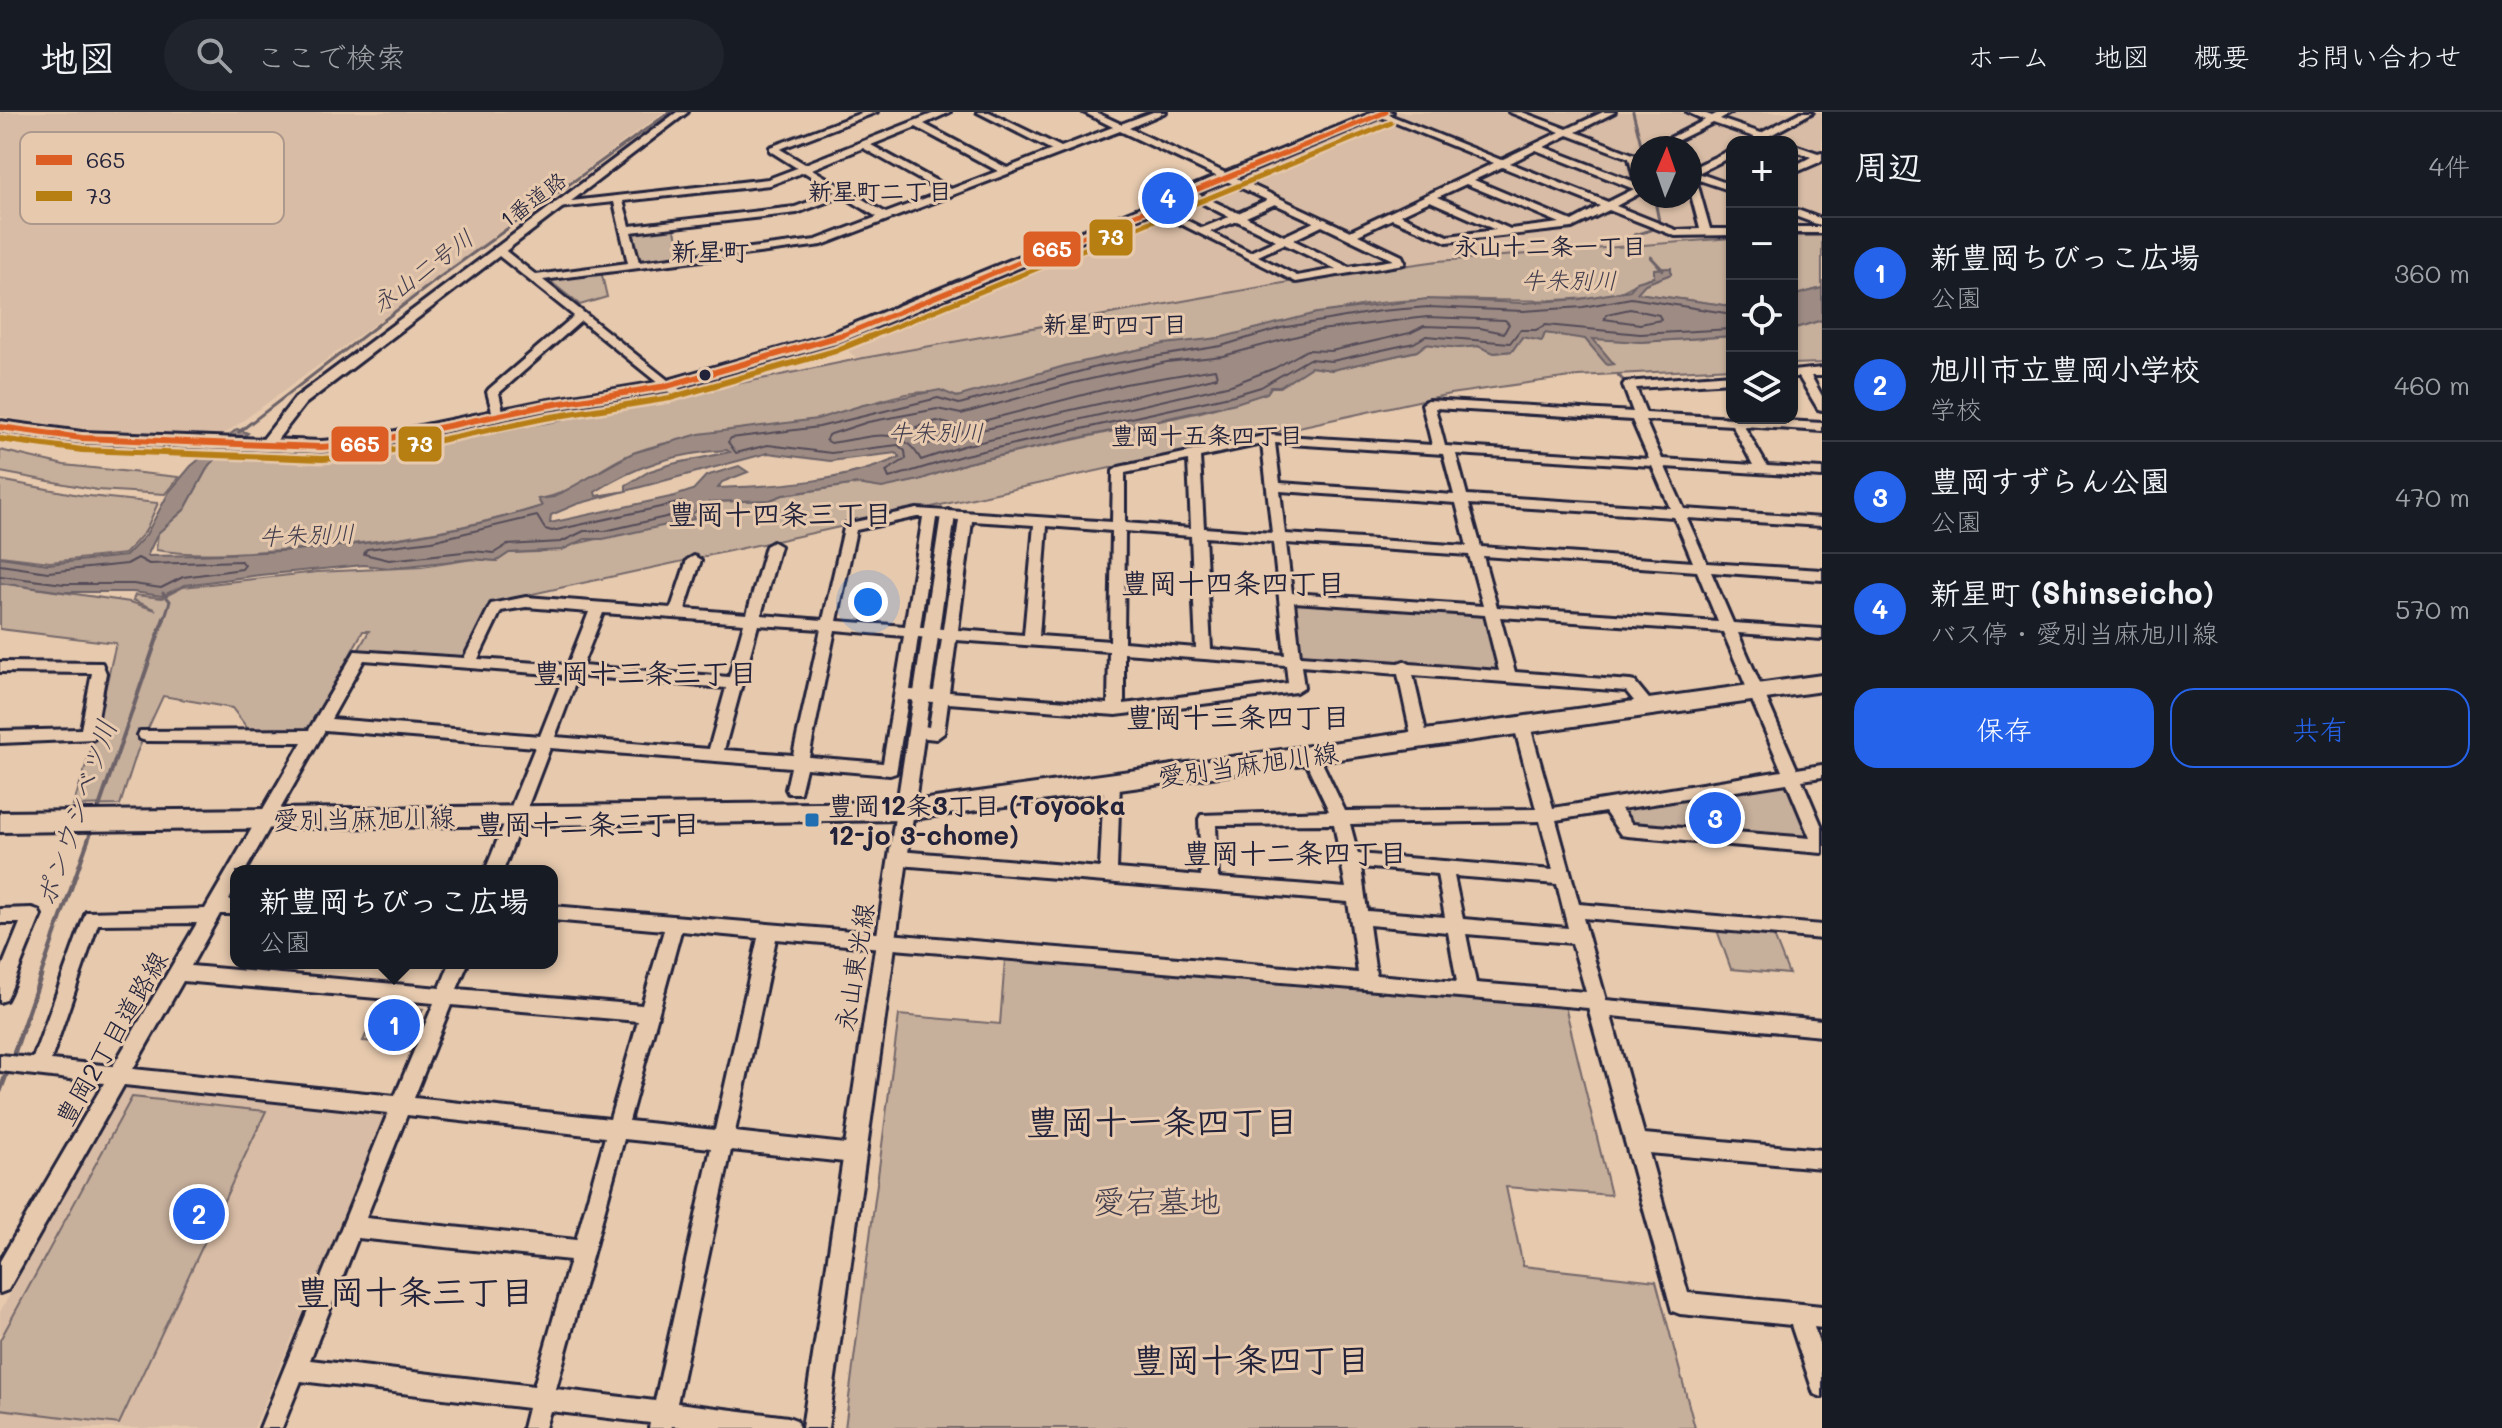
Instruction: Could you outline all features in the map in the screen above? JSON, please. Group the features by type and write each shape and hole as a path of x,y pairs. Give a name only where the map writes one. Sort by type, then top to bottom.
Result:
{"main road":[{"path":"0,427 82,438 265,446 362,444 498,416 673,390 830,340 1380,113"},
{"name":"愛別当麻旭川線","path":"0,822 906,811 1822,683"}],"street":[{"name":"1番道路","path":"265,446 300,401 683,112"},
{"path":"872,112 773,149 885,217"},
{"path":"558,205 770,182 945,112"},
{"path":"982,112 1059,150"},
{"path":"1088,112 1400,260 1296,279 1154,208"},
{"path":"535,278 818,243 1161,112"},
{"path":"1516,112 1630,155"},
{"path":"1350,235 1610,112"},
{"path":"1692,112 1759,136"},
{"path":"1679,136 1727,112"},
{"path":"1764,136 1808,112"},
{"path":"1380,113 1675,233 1726,232"},
{"path":"917,124 1006,171"},
{"path":"865,145 951,193"},
{"path":"1536,147 1630,184"},
{"path":"1798,149 1821,157"},
{"path":"1702,167 1726,155"},
{"path":"1798,168 1821,157"},
{"path":"1702,177 1726,186"},
{"path":"1465,180 1572,225"},
{"path":"626,230 797,210 844,192"},
{"path":"1189,193 1348,271"},
{"path":"1391,215 1447,239 1572,225 1630,194"},
{"path":"1429,197 1509,232"},
{"path":"618,199 634,265"},
{"path":"1202,232 1276,200"},
{"path":"1699,208 1706,232"},
{"path":"1810,218 1822,210"},
{"path":"1798,213 1822,223"},
{"path":"1249,256 1323,222"},
{"path":"1798,230 1822,230"},
{"path":"498,250 673,390"},
{"path":"498,416 493,392 580,316"},
{"path":"1798,374 1822,372"},
{"path":"1798,375 1822,406"},
{"path":"1610,806 1627,830 1822,845 1759,691 1658,463 1629,385 1726,378"},
{"path":"1508,675 1461,499 1428,404 1726,421"},
{"path":"1737,424 1762,469"},
{"path":"1770,424 1822,427"},
{"path":"901,695 1116,710 1296,687 1268,439"},
{"path":"1116,710 1119,471 1268,439 1822,473"},
{"path":"1194,455 1204,651"},
{"path":"1273,487 1822,522"},
{"path":"794,789 850,527 917,513 1822,575"},
{"name":"永山東光線","path":"815,1428 948,515"},
{"path":"1031,639 1041,522"},
{"path":"715,755 773,546"},
{"path":"677,613 694,560"},
{"path":"1286,597 1822,634"},
{"path":"735,683 469,663 496,607 526,602 1116,644 1630,686 1648,708"},
{"path":"496,865 598,607"},
{"path":"146,735 317,730 545,742 890,769 901,695 931,631"},
{"path":"917,731 936,733 940,698 931,631"},
{"name":"豊岡2丁目道路線","path":"238,865 360,655 469,663"},
{"path":"1404,666 1420,740"},
{"path":"0,667 97,667 99,673 88,735 0,737"},
{"path":"1522,726 1680,1303 1822,1317"},
{"path":"1311,756 1341,819 1351,860 1368,982"},
{"path":"1210,882 1207,819 1546,815 1794,778 1822,771"},
{"path":"1108,874 1112,782"},
{"path":"899,858 1356,896"},
{"path":"1351,860 1562,878"},
{"path":"1444,868 1468,989"},
{"name":"豊岡2丁目道路線","path":"0,1282 230,880"},
{"path":"31,1066 92,917 213,912 230,908"},
{"path":"1571,910 1822,932"},
{"path":"558,914 1468,989 1822,1028"},
{"path":"0,916 32,915 0,994"},
{"path":"1359,917 1578,936"},
{"path":"534,1428 674,924"},
{"path":"662,1420 769,930"},
{"path":"271,1428 457,969"},
{"path":"179,973 648,1014"},
{"path":"0,1063 854,1154"},
{"path":"1635,1142 1822,1159"},
{"path":"353,1227 582,1251"},
{"path":"1799,1315 1822,1386"},
{"path":"294,1369 542,1399 662,1420 788,1428"}],"shaded area":[{"path":"0,112 664,112 222,436 56,427 0,416"},
{"path":"1398,112 1822,112 1822,236 1798,236 1798,136 1726,136 1726,238 1438,261 1289,282 858,359 837,342"},
{"path":"124,1087 386,1115 254,1428 0,1428 0,1312"}],"green space":[{"path":"674,227 682,256 639,261 632,231"},
{"path":"1798,236 1822,236 1822,288 1798,294"},
{"path":"1726,238 1726,305 1636,293 1645,284 1671,274 1671,268 1654,269 1654,277 1610,295 1552,300 1408,301 1359,306 1239,334 1112,355 957,397 923,392 905,394 816,420 658,445 624,457 564,492 538,499 542,506 440,531 301,549 211,554 156,550 158,533 185,509 209,465 228,447 234,457 358,453 553,422 858,359 1289,282 1438,261"},
{"path":"601,271 607,297 580,305 546,278"},
{"path":"1822,320 1822,363 1798,364 1798,327"},
{"path":"1545,333 1641,342 1726,336 1726,368 1578,376 1450,394 491,603 496,607 469,663 360,655 359,649 369,631 363,631 309,729 248,729 232,708 163,696 137,752 120,805 73,806 92,746 116,643 0,629 0,583 130,602 156,610 133,600 135,595 162,598 183,587 317,572 422,567 473,559 497,561 509,553 538,552 693,518 692,514 709,502 770,500 783,495 857,484 882,487 919,480 967,463 1201,412 1267,393 1271,387 1280,387 1311,367 1332,370 1417,351 1426,344 1459,348 1478,346 1495,353 1512,351 1522,337 1542,340"},
{"path":"0,450 64,465 179,477 165,494 97,490 0,472"},
{"path":"0,480 79,495 158,503 145,532 125,554 50,562 0,556"},
{"path":"1286,597 1491,611 1508,675 1293,658"},
{"path":"1794,778 1822,845 1627,830 1610,806"},
{"path":"1717,930 1773,934 1789,974 1731,969"},
{"name":"愛宕墓地","path":"1005,959 1565,1006 1611,1195 1506,1187 1523,1266 1656,1281 1695,1428 845,1428 899,1015 1000,1024"},
{"path":"379,1006 423,1009 409,1044 363,1041"},
{"path":"132,1097 266,1111 119,1424 0,1409 0,1340"}],"water":[{"name":"牛朱別川","path":"1671,268 1671,274 1645,284 1637,293 1726,305 1726,336 1641,342 1593,339 1614,364 1607,365 1585,339 1545,333 1542,341 1522,337 1512,351 1494,353 1478,346 1459,348 1426,344 1417,351 1332,370 1311,367 1280,387 1271,387 1267,393 1236,403 967,463 919,480 882,488 857,484 783,495 770,500 709,502 692,514 694,519 603,539 585,539 562,550 509,553 497,561 472,559 389,568 364,565 260,575 185,585 162,596 133,592 64,592 0,583 0,557 48,564 126,556 146,535 169,492 191,466 237,429 248,433 209,465 185,509 158,533 147,556 297,550 445,530 542,506 538,499 554,497 633,453 699,434 817,419 863,405 940,390 957,397 1068,365 1164,344 1219,338 1317,313 1427,299 1523,303 1581,299 1630,290 1637,282 1654,277 1654,269","holes":["730,452 650,471 626,485 626,491 768,453 830,461 896,453 900,457 834,477 788,484 718,488 722,482 748,472 739,466 706,476 693,490 675,496 550,523 551,515 577,504 625,491 596,496 595,492 626,474 675,457"]},
{"path":"1822,288 1822,320 1798,327 1798,294"}],"waterway":[{"name":"永山二号川","path":"239,432 440,277 670,112"},
{"path":"1633,112 1639,136"},
{"path":"1642,247 1634,235 1651,230 1659,221 1656,208"},
{"path":"1651,257 1663,270"},
{"path":"1798,370 1822,368"},
{"path":"1618,375 1624,381 1726,374"},
{"name":"ポンウシベツ川","path":"163,593 170,601 164,620"},
{"name":"ポンウシベツ川","path":"97,813 164,618"},
{"name":"ポンウシベツ川","path":"40,977 92,829"},
{"name":"ポンウシベツ川","path":"12,1059 41,975"},
{"name":"ポンウシベツ川","path":"0,1091 9,1067"}],"transit line":[{"name":"665","path":"0,427 82,438 321,447 362,444 543,406 667,386 830,340 1386,112"},
{"name":"73","path":"0,439 82,450 322,459 364,456 545,418 670,398 835,351 1391,123"}],"place":[{"name":"新星町 (Shinseicho)","path":"1168,198"},
{"name":"豊岡すずらん公園","path":"1715,818"},
{"name":"豊岡12条3丁目 (Toyooka 12-jo 3-chome)","path":"812,820"},
{"name":"新豊岡ちびっこ広場","path":"394,1025"},
{"name":"旭川市立豊岡小学校","path":"199,1214"}],"district":[{"name":"新星町二丁目","path":"880,190"},
{"name":"永山十二条一丁目","path":"1550,245"},
{"name":"新星町","path":"710,251"},
{"name":"新星町四丁目","path":"1115,323"},
{"name":"豊岡十五条四丁目","path":"1207,434"},
{"name":"豊岡十四条三丁目","path":"780,513"},
{"name":"豊岡十四条四丁目","path":"1233,582"},
{"name":"豊岡十三条三丁目","path":"645,672"},
{"name":"豊岡十三条四丁目","path":"1238,716"},
{"name":"豊岡十二条三丁目","path":"588,823"},
{"name":"豊岡十二条四丁目","path":"1295,852"},
{"name":"豊岡十一条四丁目","path":"1162,1120"},
{"name":"豊岡十条三丁目","path":"415,1290"},
{"name":"豊岡十条四丁目","path":"1251,1358"}]}
